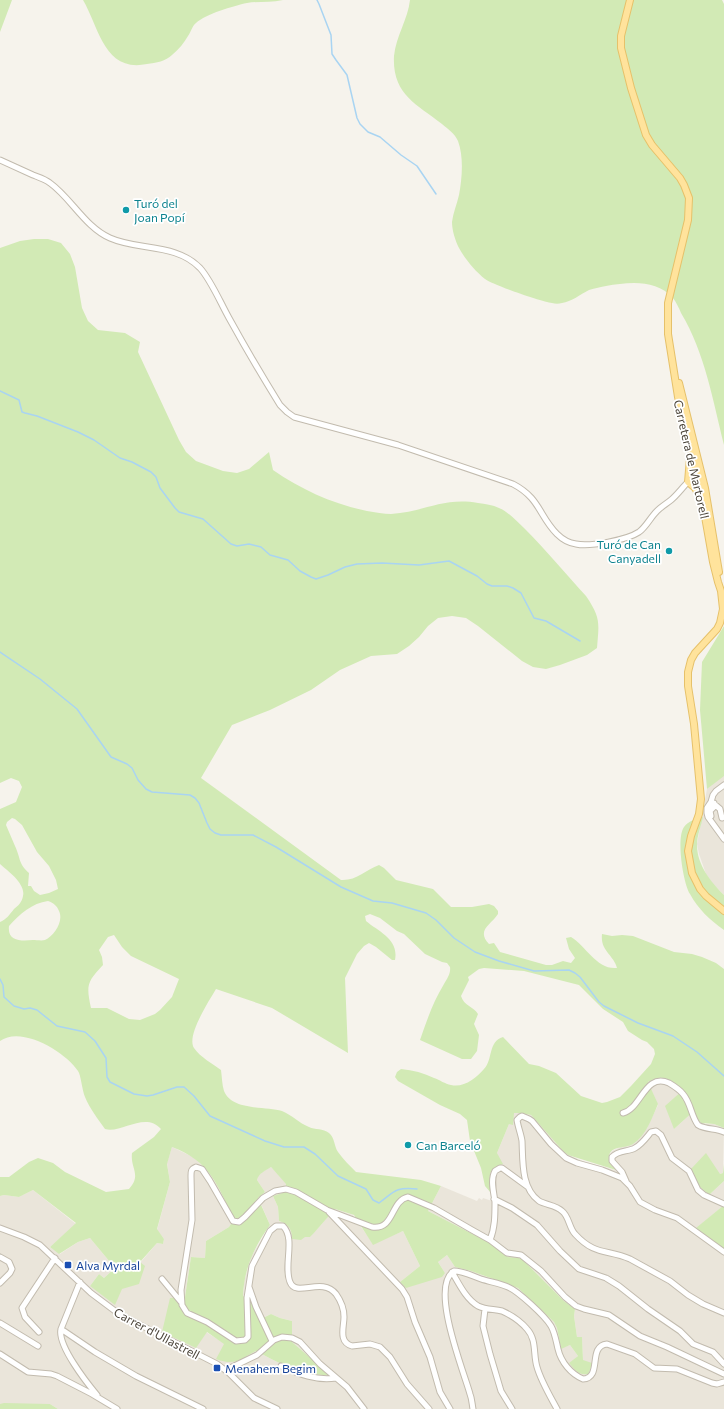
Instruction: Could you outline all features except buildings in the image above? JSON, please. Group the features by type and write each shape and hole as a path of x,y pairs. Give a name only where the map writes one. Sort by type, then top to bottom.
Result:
{"main road":[{"name":"Carretera de Martorell","path":"630,0 621,36 621,48 642,126 652,145 684,184 689,198 688,224 672,282 667,312 668,334 678,397 698,477 713,562 721,591 723,609 720,623 695,653 691,660 688,672 688,686 694,724 700,799 699,814 691,836 688,851 692,873 700,889 724,911"},
{"path":"674,368 705,488 721,591"},
{"path":"689,481 696,482 699,473 694,443"},
{"path":"691,450 689,481 702,500"},
{"path":"689,481 690,474 695,474 705,488"}],"street":[{"path":"0,160 49,182 62,193 94,227 108,237 127,244 159,248 178,254 201,269 216,292 280,405 294,417 398,445 513,484 525,491 534,500 557,534 575,544 586,545 607,542 637,533 658,510 671,500 689,481"},
{"path":"724,784 714,793 710,813 714,823 724,839"},
{"path":"712,804 720,809 723,819"},
{"path":"623,1113 632,1109 649,1087 657,1082 663,1081 671,1084 683,1093 689,1103 698,1126 703,1128 718,1129 724,1132"},
{"path":"528,1187 524,1169 522,1141 516,1120 520,1117 528,1119 566,1158 606,1171 626,1181"},
{"path":"724,1204 704,1195 698,1190 689,1171 672,1158 661,1135 656,1132 651,1132 641,1144 635,1148 617,1153 612,1157 612,1161 622,1172 626,1181 640,1202 655,1210 677,1218 724,1252"},
{"path":"181,1302 181,1290 192,1220 191,1171 196,1167 202,1169 233,1221 239,1222 246,1217 263,1198 275,1191 286,1189 329,1211 377,1228 385,1224 398,1204 404,1198 408,1197 434,1208 490,1240 507,1253 521,1254 541,1271 565,1297 576,1306 609,1315 640,1336 724,1374"},
{"path":"490,1240 494,1224 493,1174 494,1171 500,1168 528,1187 539,1200 563,1212 575,1234 592,1249 623,1256 670,1281 700,1301 724,1313"},
{"path":"494,1199 512,1208 537,1225 560,1251 579,1269 606,1278 619,1286 648,1309 680,1331 693,1344 715,1354 724,1364"},
{"path":"329,1211 402,1289 430,1357 440,1392 450,1409"},
{"path":"162,1279 181,1302 187,1313 208,1322 231,1339 243,1341 247,1339 248,1333 246,1302 252,1266 266,1236 278,1225 283,1226 288,1233 288,1272 291,1285 302,1288 323,1286 334,1292 339,1298 343,1307 343,1336 345,1341 352,1346 370,1344 380,1347 390,1357 407,1384 429,1409"},
{"name":"Carrer d'Ullastrell","path":"0,1228 24,1236 36,1242 104,1304 130,1320 213,1362 226,1370 254,1398 276,1409"},
{"path":"0,1257 9,1262 12,1269 0,1283"},
{"path":"39,1332 25,1317 22,1308 55,1258"},
{"path":"452,1272 456,1271 509,1287 516,1291 549,1323 553,1330 562,1362 583,1379 588,1378 592,1374 597,1349 602,1344 607,1344 635,1354 656,1369 678,1369 712,1383 717,1384 724,1382"},
{"path":"452,1272 459,1285 477,1305 485,1309 502,1311 517,1320 528,1330 534,1343 537,1368 557,1409"},
{"path":"452,1272 446,1289 447,1312 451,1333 471,1396 473,1409"},
{"path":"80,1282 60,1333 77,1370 99,1399"},
{"path":"249,1286 256,1307 272,1341"},
{"path":"485,1309 483,1326 490,1354 501,1391 512,1409"},
{"path":"0,1323 38,1346"},
{"path":"61,1329 95,1352 136,1376 203,1409"},
{"path":"226,1370 257,1356 272,1341 288,1336 305,1347 320,1364 347,1387 364,1409"},
{"path":"0,1354 28,1372 51,1374 73,1384 117,1409"},
{"path":"280,1366 310,1377 324,1379 336,1378"}],"shaded area":[{"path":"722,776 724,776 724,895 712,883 706,874 697,844 707,789"},
{"path":"654,1078 668,1079 683,1090 674,1129 694,1111 705,1124 714,1124 724,1128 723,1173 720,1174 691,1170 699,1186 709,1195 724,1181 724,1205 697,1228 724,1249 724,1409 58,1409 50,1404 0,1404 0,1196 4,1195 19,1197 33,1190 76,1224 50,1247 60,1254 78,1242 90,1238 115,1268 104,1278 99,1274 90,1286 122,1289 140,1263 157,1243 163,1244 164,1239 157,1230 170,1182 167,1163 172,1147 193,1157 207,1170 217,1185 234,1219 229,1227 206,1241 205,1258 191,1257 185,1297 206,1332 246,1357 256,1351 275,1361 313,1374 329,1375 292,1342 292,1321 271,1314 259,1320 250,1298 243,1296 244,1282 251,1257 270,1225 258,1197 265,1192 257,1180 258,1176 262,1172 271,1167 286,1183 285,1192 273,1196 278,1207 279,1221 287,1224 292,1233 310,1237 335,1209 353,1215 373,1244 403,1231 420,1266 400,1282 445,1273 438,1262 447,1255 455,1267 471,1271 518,1288 554,1322 557,1328 561,1348 570,1345 578,1356 569,1364 583,1361 582,1337 577,1337 574,1316 575,1309 564,1301 523,1260 508,1257 488,1242 428,1211 441,1186 477,1201 479,1198 482,1200 483,1198 492,1201 491,1171 493,1168 500,1165 497,1153 509,1124 513,1124 513,1113 531,1115 568,1155 615,1170 609,1162 609,1155 612,1151 621,1147 647,1128 658,1105 648,1082"}],"green space":[{"path":"0,0 12,0 0,32"},
{"path":"83,0 283,0 247,3 227,8 213,14 195,24 183,44 170,57 157,62 133,65 121,62 112,55 105,46"},
{"path":"410,0 722,0 724,4 724,445 712,394 696,344 676,303 666,292 650,285 633,283 591,289 569,301 554,304 529,297 490,282 470,265 456,242 452,225 462,175 462,161 458,141 449,130 408,97 401,89 394,69 395,49 407,14"},
{"path":"48,239 61,243 70,254 75,267 82,308 88,321 98,330 125,333 140,342 138,352 179,440 186,452 196,461 223,471 237,473 249,469 269,452 273,470 295,484 330,500 367,511 391,514 403,513 454,502 478,503 497,507 510,515 533,537 586,596 594,610 598,621 597,648 587,655 546,669 533,667 522,661 466,618 452,616 438,618 409,646 397,654 371,656 340,670 311,690 270,710 232,725 201,778 341,880 351,879 379,865 396,880 433,889 451,907 472,907 489,904 494,906 498,911 498,914 484,931 484,935 489,944 494,943 500,952 546,965 552,965 563,961 571,963 575,958 569,949 566,938 571,937 592,957 603,965 610,968 617,968 603,945 602,934 612,936 622,935 633,936 674,952 692,954 716,963 724,969 724,1128 714,1124 701,1123 694,1111 674,1129 665,1106 683,1090 667,1078 653,1079 648,1082 658,1104 648,1126 638,1141 629,1146 616,1148 610,1152 609,1162 616,1170 568,1155 531,1115 514,1113 513,1125 509,1124 497,1153 503,1164 495,1167 491,1173 491,1193 485,1186 481,1168 470,1141 467,1120 460,1114 440,1105 398,1081 395,1077 397,1072 401,1069 410,1070 456,1086 465,1084 484,1069 489,1061 495,1042 503,1037 529,1064 539,1066 556,1073 581,1096 602,1103 620,1097 631,1086 651,1064 655,1054 654,1049 647,1042 628,1031 623,1022 603,1009 579,985 524,971 484,968 479,969 468,977 469,980 461,996 464,1002 478,1014 474,1024 479,1035 477,1051 471,1059 462,1059 420,1040 433,1004 448,976 450,967 447,963 425,954 404,934 397,931 380,918 370,914 365,916 366,921 391,941 394,947 395,960 392,960 369,943 357,954 345,978 348,1053 272,1008 216,989 199,1018 192,1043 194,1048 200,1054 221,1070 224,1091 234,1102 250,1107 282,1111 309,1127 327,1131 332,1137 338,1152 356,1172 421,1180 441,1186 428,1211 488,1242 508,1257 523,1260 564,1301 575,1309 574,1316 577,1337 582,1337 583,1360 592,1363 588,1374 579,1373 569,1363 578,1356 570,1345 561,1349 557,1328 554,1322 518,1288 471,1271 455,1267 447,1255 438,1262 445,1273 442,1277 406,1288 400,1282 420,1266 403,1231 373,1245 354,1215 335,1209 310,1237 305,1237 301,1240 292,1239 289,1228 279,1221 278,1207 273,1196 285,1192 286,1184 271,1167 261,1174 257,1180 265,1192 258,1198 270,1225 259,1242 251,1259 245,1277 243,1296 250,1298 259,1320 271,1314 292,1321 292,1342 330,1375 321,1375 301,1371 273,1360 256,1351 237,1361 222,1361 216,1359 224,1344 207,1332 196,1348 162,1332 170,1298 185,1297 191,1257 205,1258 206,1241 229,1227 234,1219 211,1176 195,1159 185,1153 172,1147 167,1164 170,1182 157,1229 164,1239 163,1244 157,1243 140,1262 145,1266 139,1284 122,1289 115,1305 90,1286 99,1274 104,1278 115,1268 90,1238 78,1242 59,1254 50,1247 76,1223 33,1190 19,1197 4,1195 0,1196 0,1177 9,1177 29,1162 38,1158 53,1163 65,1172 106,1192 129,1189 135,1180 132,1153 154,1137 161,1129 155,1124 140,1122 118,1129 105,1129 87,1101 78,1071 64,1056 54,1049 31,1038 19,1036 9,1037 0,1041 0,922 20,904 23,891 16,878 0,864 0,809 16,802 22,787 19,781 11,778 0,783 0,248 20,241","holes":["12,818 22,825 37,852 49,866 56,880 58,889 40,895 34,891 31,886 28,886 29,873 25,870 21,863 6,825","48,901 52,903 59,911 60,919 55,932 44,940 20,940 13,938 10,935 9,926 17,917 42,902","114,935 122,947 131,956 179,979 172,997 155,1014 140,1020 129,1019 107,1008 91,1008 88,989 89,984 103,965 99,950 108,937"]},
{"path":"724,626 724,776 707,789 700,710 702,662"},
{"path":"703,817 697,845 699,859 714,885 724,895 724,930 709,918 697,905 687,888 683,871 681,860 681,841 684,827 692,820"},
{"path":"706,1153 720,1174 723,1173 724,1164 724,1181 709,1195 699,1186 691,1169"},
{"path":"724,1205 724,1249 696,1228"},
{"path":"0,1404 50,1404 58,1409 0,1409"}],"waterway":[{"path":"317,0 331,35 332,54 347,75 357,118 360,124 368,132 380,137 401,155 417,166 436,194"},
{"path":"0,391 19,400 22,412 37,416 78,432 94,440 120,458 132,462 151,472 156,477 160,488 179,512 203,519 231,544 237,546 249,544 261,547 270,555 288,560 300,571 316,579 345,567 357,564 382,563 419,565 449,561 477,576 487,584 492,586 507,586 513,588 521,593 534,618 546,621 580,641"},
{"path":"0,652 40,679 77,709 111,757 127,764 132,768 138,780 146,789 152,792 190,795 195,798 199,803 210,829 215,833 221,835 253,835 276,847 341,887 373,901 392,903 426,913 436,920 454,938 475,952 499,961 534,971 569,970 580,977 599,1002 604,1006 638,1023 673,1036 697,1052 724,1076"},
{"path":"0,979 3,985 4,997 14,1006 24,1009 30,1008 37,1010 57,1026 85,1032 95,1041 106,1058 107,1077 110,1082 134,1094 147,1096 177,1087 184,1087 194,1096 210,1116 265,1141 284,1147 304,1147 315,1154 338,1176 366,1189 373,1200 379,1203 400,1189 417,1189"}],"place":[{"name":"Turó del Joan Popí","path":"126,210"},
{"name":"Turó de Can Canyadell","path":"669,551"},
{"name":"Can Barceló","path":"408,1145"},
{"name":"Alva Myrdal","path":"68,1265"},
{"name":"Menahem Begim","path":"217,1368"}]}
